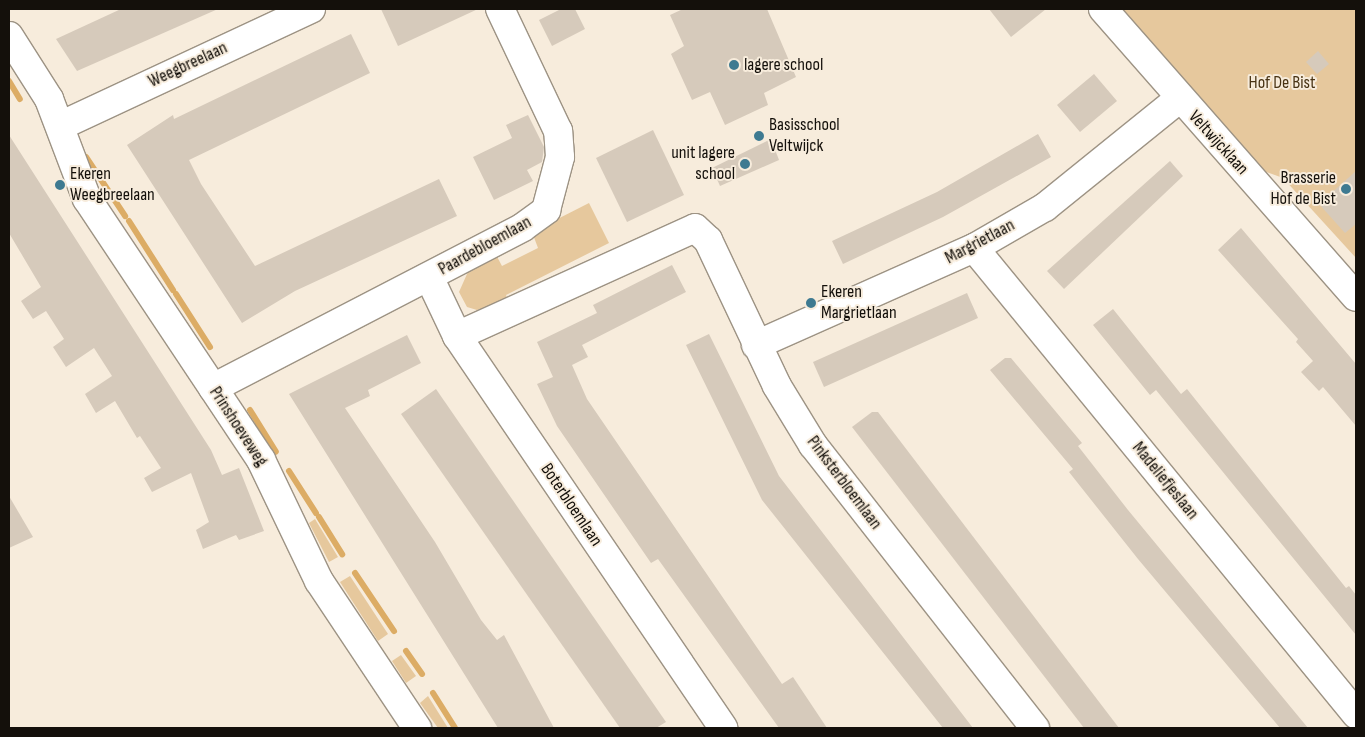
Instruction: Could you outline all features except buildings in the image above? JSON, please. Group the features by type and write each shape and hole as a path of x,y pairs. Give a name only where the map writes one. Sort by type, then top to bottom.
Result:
{"street":[{"name":"Weegbreelaan","path":"63,124 311,9"},
{"name":"Paardebloemlaan","path":"222,383 429,277 546,210 560,157 558,131 500,9"},
{"name":"Veltwijcklaan","path":"1103,9 1179,99 1356,297"},
{"name":"Prinshoeveweg","path":"9,36 63,124 87,199 222,383 341,618 417,728"},
{"name":"Margrietlaan","path":"756,345 974,248 1044,206 1179,99"},
{"name":"Pinksterbloemlaan","path":"457,336 682,230 695,228 708,240 756,345 813,445 1035,728"},
{"name":"Madeliefjeslaan","path":"974,248 1356,714"},
{"name":"Boterbloemlaan","path":"429,277 457,336 723,728"}],"green space":[{"name":"Hof De Bist","path":"1122,9 1356,9 1356,258 1283,178 1258,169"},
{"path":"589,203 609,243 506,295 509,303 477,310 467,307 459,292 471,265 494,251 502,266 538,248 532,232"},
{"path":"315,519 338,557 329,562 309,523"},
{"path":"350,576 388,634 378,641 340,582"},
{"path":"401,655 416,676 406,683 392,661"},
{"path":"428,696 448,728 438,728 420,703"}],"waterway":[{"path":"9,81 20,99"},
{"path":"86,157 125,216"},
{"path":"129,221 173,290"},
{"path":"176,294 210,347"},
{"path":"250,410 276,452"},
{"path":"289,471 316,513"},
{"path":"319,517 342,554"},
{"path":"355,573 394,631"},
{"path":"406,651 422,674"},
{"path":"433,693 455,728"}],"place":[{"name":"lagere school","path":"734,65"},
{"name":"Basisschool Veltwijck","path":"759,136"},
{"name":"unit lagere school","path":"745,164"},
{"name":"Ekeren Weegbreelaan","path":"60,185"},
{"name":"Brasserie Hof de Bist","path":"1346,189"},
{"name":"Ekeren Margrietlaan","path":"811,303"}]}
